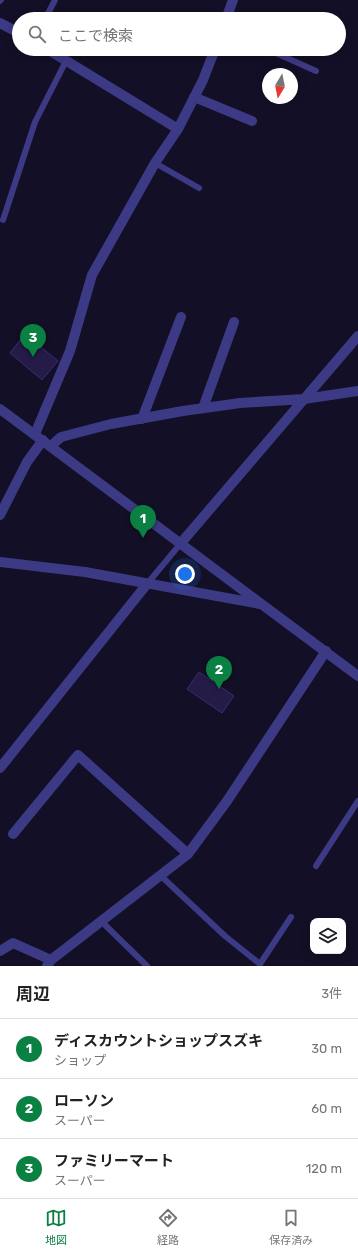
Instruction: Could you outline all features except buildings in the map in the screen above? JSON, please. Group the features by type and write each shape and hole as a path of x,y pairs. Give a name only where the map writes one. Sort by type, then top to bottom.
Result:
{"street":[{"path":"229,12 233,0"},
{"path":"0,23 12,29"},
{"path":"58,56 178,129"},
{"path":"0,515 26,462 43,440 92,275 155,163 178,129 212,56"},
{"path":"194,96 252,121"},
{"path":"142,419 181,317"},
{"path":"203,408 234,322"},
{"path":"181,543 358,336"},
{"path":"43,440 61,437 111,424 203,408 240,403 304,399 358,391"},
{"path":"0,409 358,676"},
{"path":"0,562 85,572 260,604"},
{"path":"0,768 147,584"},
{"path":"0,951 13,943 49,963 188,854 227,801 326,651"},
{"path":"13,834 78,755 188,854"}],"lane":[{"path":"49,12 55,0"},
{"path":"283,56 316,71"},
{"path":"3,220 36,122 66,61"},
{"path":"155,163 199,188"},
{"path":"147,584 181,543"},
{"path":"316,866 358,801"},
{"path":"161,876 226,936 260,964 291,917"},
{"path":"102,922 147,966"}],"place":[{"name":"ファミリーマート","path":"33,357"},
{"name":"ディスカウントショップスズキ","path":"143,538"},
{"name":"ローソン","path":"219,689"}]}
